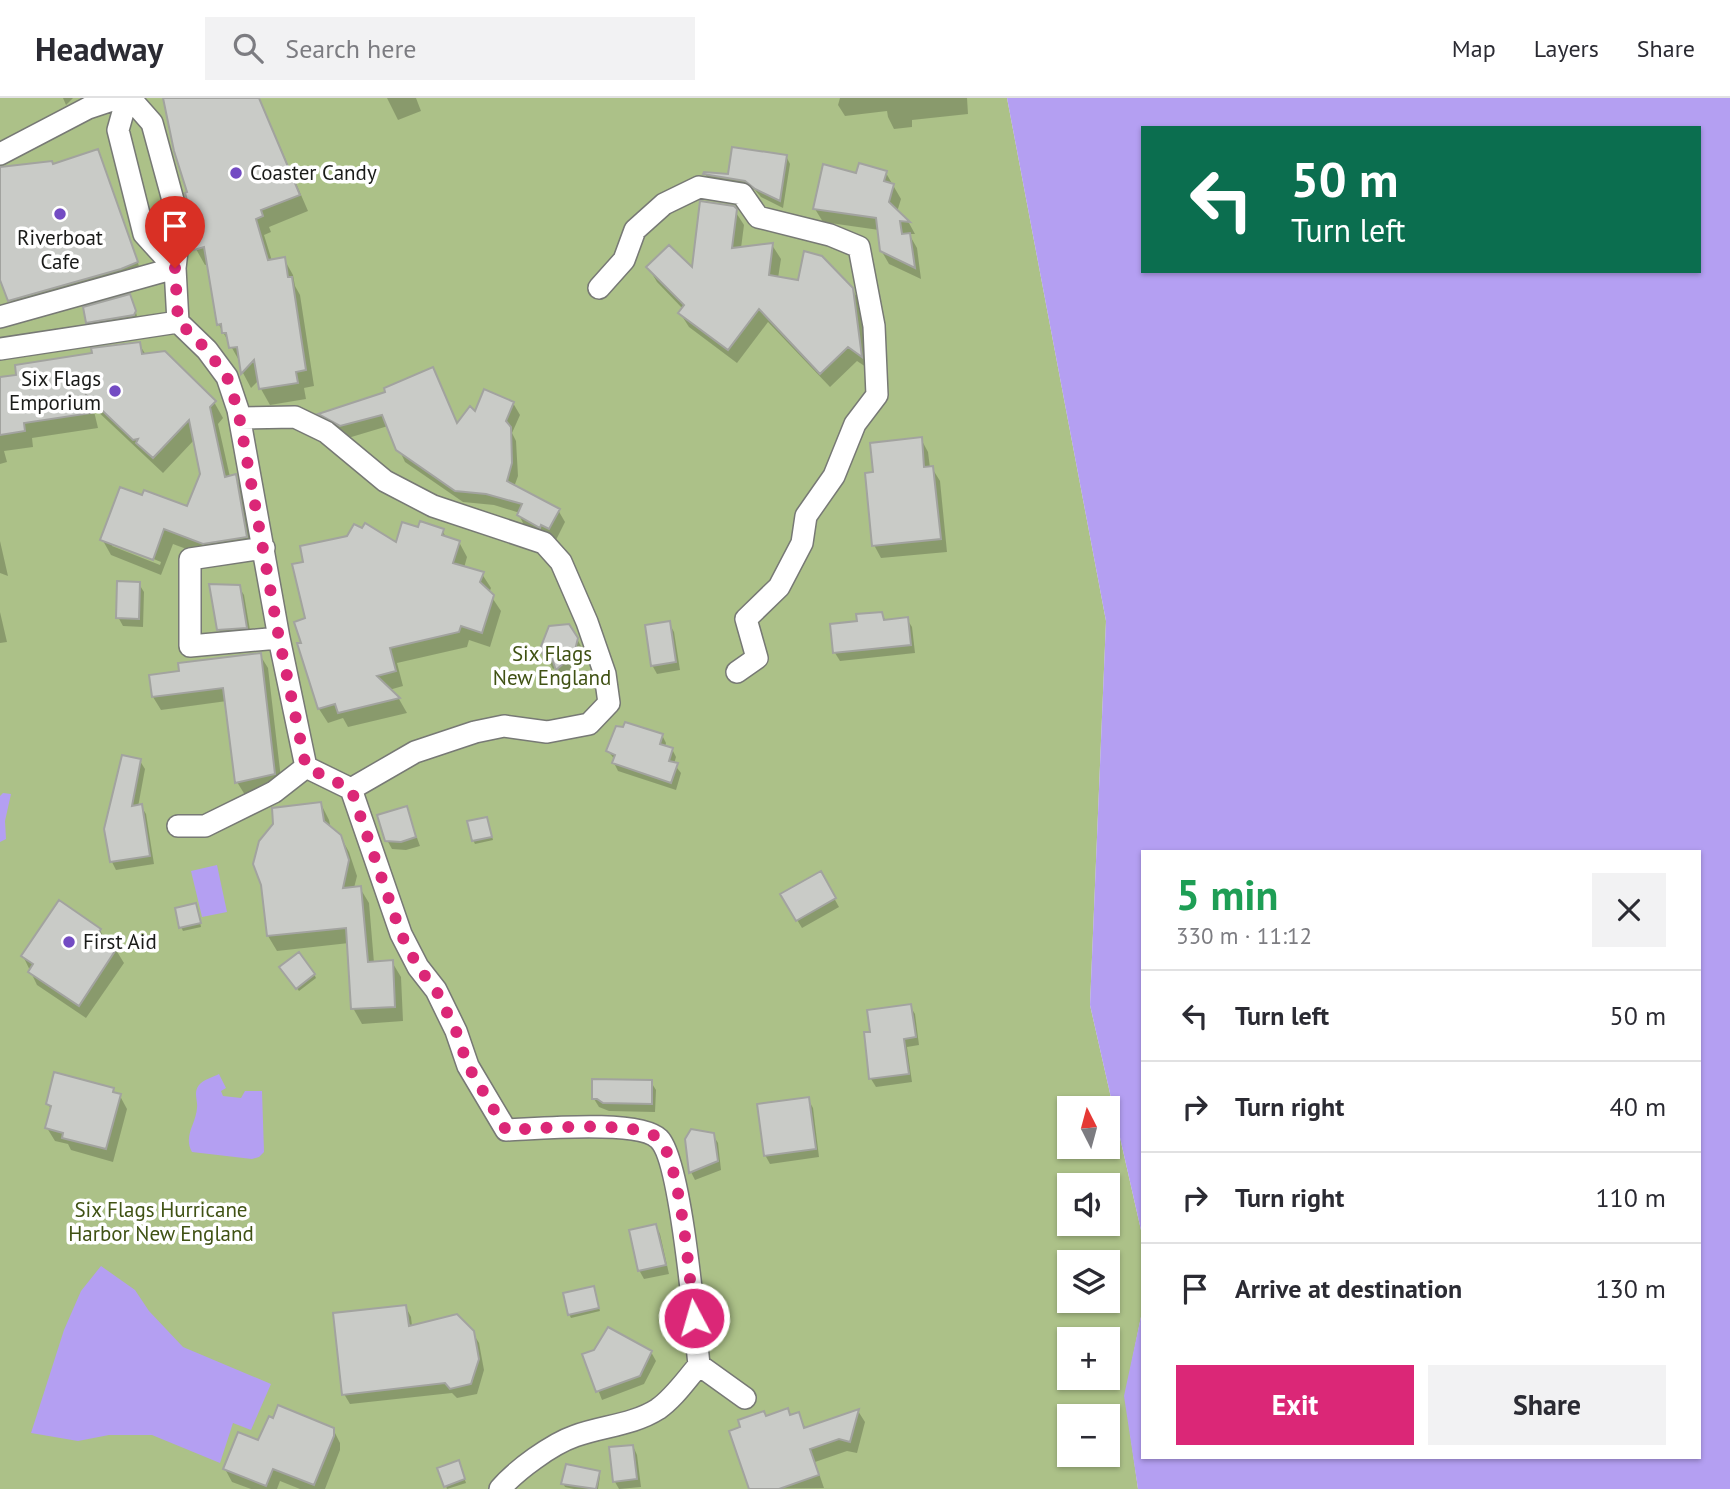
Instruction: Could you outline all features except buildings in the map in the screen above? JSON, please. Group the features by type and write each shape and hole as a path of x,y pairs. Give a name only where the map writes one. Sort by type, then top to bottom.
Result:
{"street":[{"path":"0,154 88,108 118,98"},
{"path":"175,268 144,234 118,130 129,98 152,123 180,226 175,268 178,321 207,350 227,377 240,418 279,638 306,767"},
{"path":"599,288 624,260 635,230 664,204 699,187 742,194 758,217 830,235 859,247 874,326 877,395 855,424 834,476 806,516 802,543 779,587 746,619 757,658 737,672"},
{"path":"0,317 175,268"},
{"path":"0,349 178,321"},
{"path":"240,418 295,416 326,432 385,481 433,506 544,543 561,562 587,622 605,674 610,703 589,724 547,732 504,726 475,732 415,752 351,789"},
{"path":"264,548 190,559 190,646 279,638"},
{"path":"306,767 351,789 401,934 418,967 436,990 456,1031 468,1066 506,1130 613,1127 647,1132 659,1139 670,1160 676,1186 699,1365 745,1398"},
{"path":"178,826 205,826 274,792 306,767"},
{"path":"500,1489 513,1473 573,1437 640,1418 659,1408 674,1395 699,1365"}],"green space":[{"name":"Six Flags New England","path":"0,98 1007,98 1106,621 1090,1005 1111,1096 1057,1096 1057,1159 1120,1159 1120,1137 1141,1230 1141,1317 1125,1396 1138,1489 0,1489"}],"shaded area":[{"path":"1007,98 1730,98 1730,1489 1138,1489 1124,1396 1141,1316 1141,1459 1701,1459 1701,850 1141,850 1141,1230 1120,1137 1120,1096 1111,1096 1090,1005 1106,621"},
{"path":"3,793 11,794 5,821 6,839 0,842 0,796"},
{"path":"217,865 227,912 202,917 191,871"},
{"path":"219,1074 226,1088 221,1091 223,1096 241,1098 245,1091 262,1091 264,1152 259,1157 252,1159 192,1152 189,1141 196,1114 197,1088"},
{"path":"101,1266 135,1290 149,1311 183,1347 271,1384 251,1430 233,1423 220,1463 152,1435 109,1435 78,1441 31,1433 64,1330 81,1291"}],"place":[{"name":"Coaster Candy","path":"236,173"},
{"name":"Riverboat Cafe","path":"60,214"},
{"name":"Six Flags Emporium","path":"115,391"},
{"name":"First Aid","path":"69,942"}],"route":[{"path":"175,268 178,321 207,350 227,377 238,410 279,638 306,767 351,789 401,934 418,967 436,990 456,1031 468,1066 506,1130 613,1127 647,1132 659,1139 670,1160 676,1186 694,1318"}],"park label":[{"name":"Six Flags Hurricane Harbor New England","path":"161,1222"}]}
